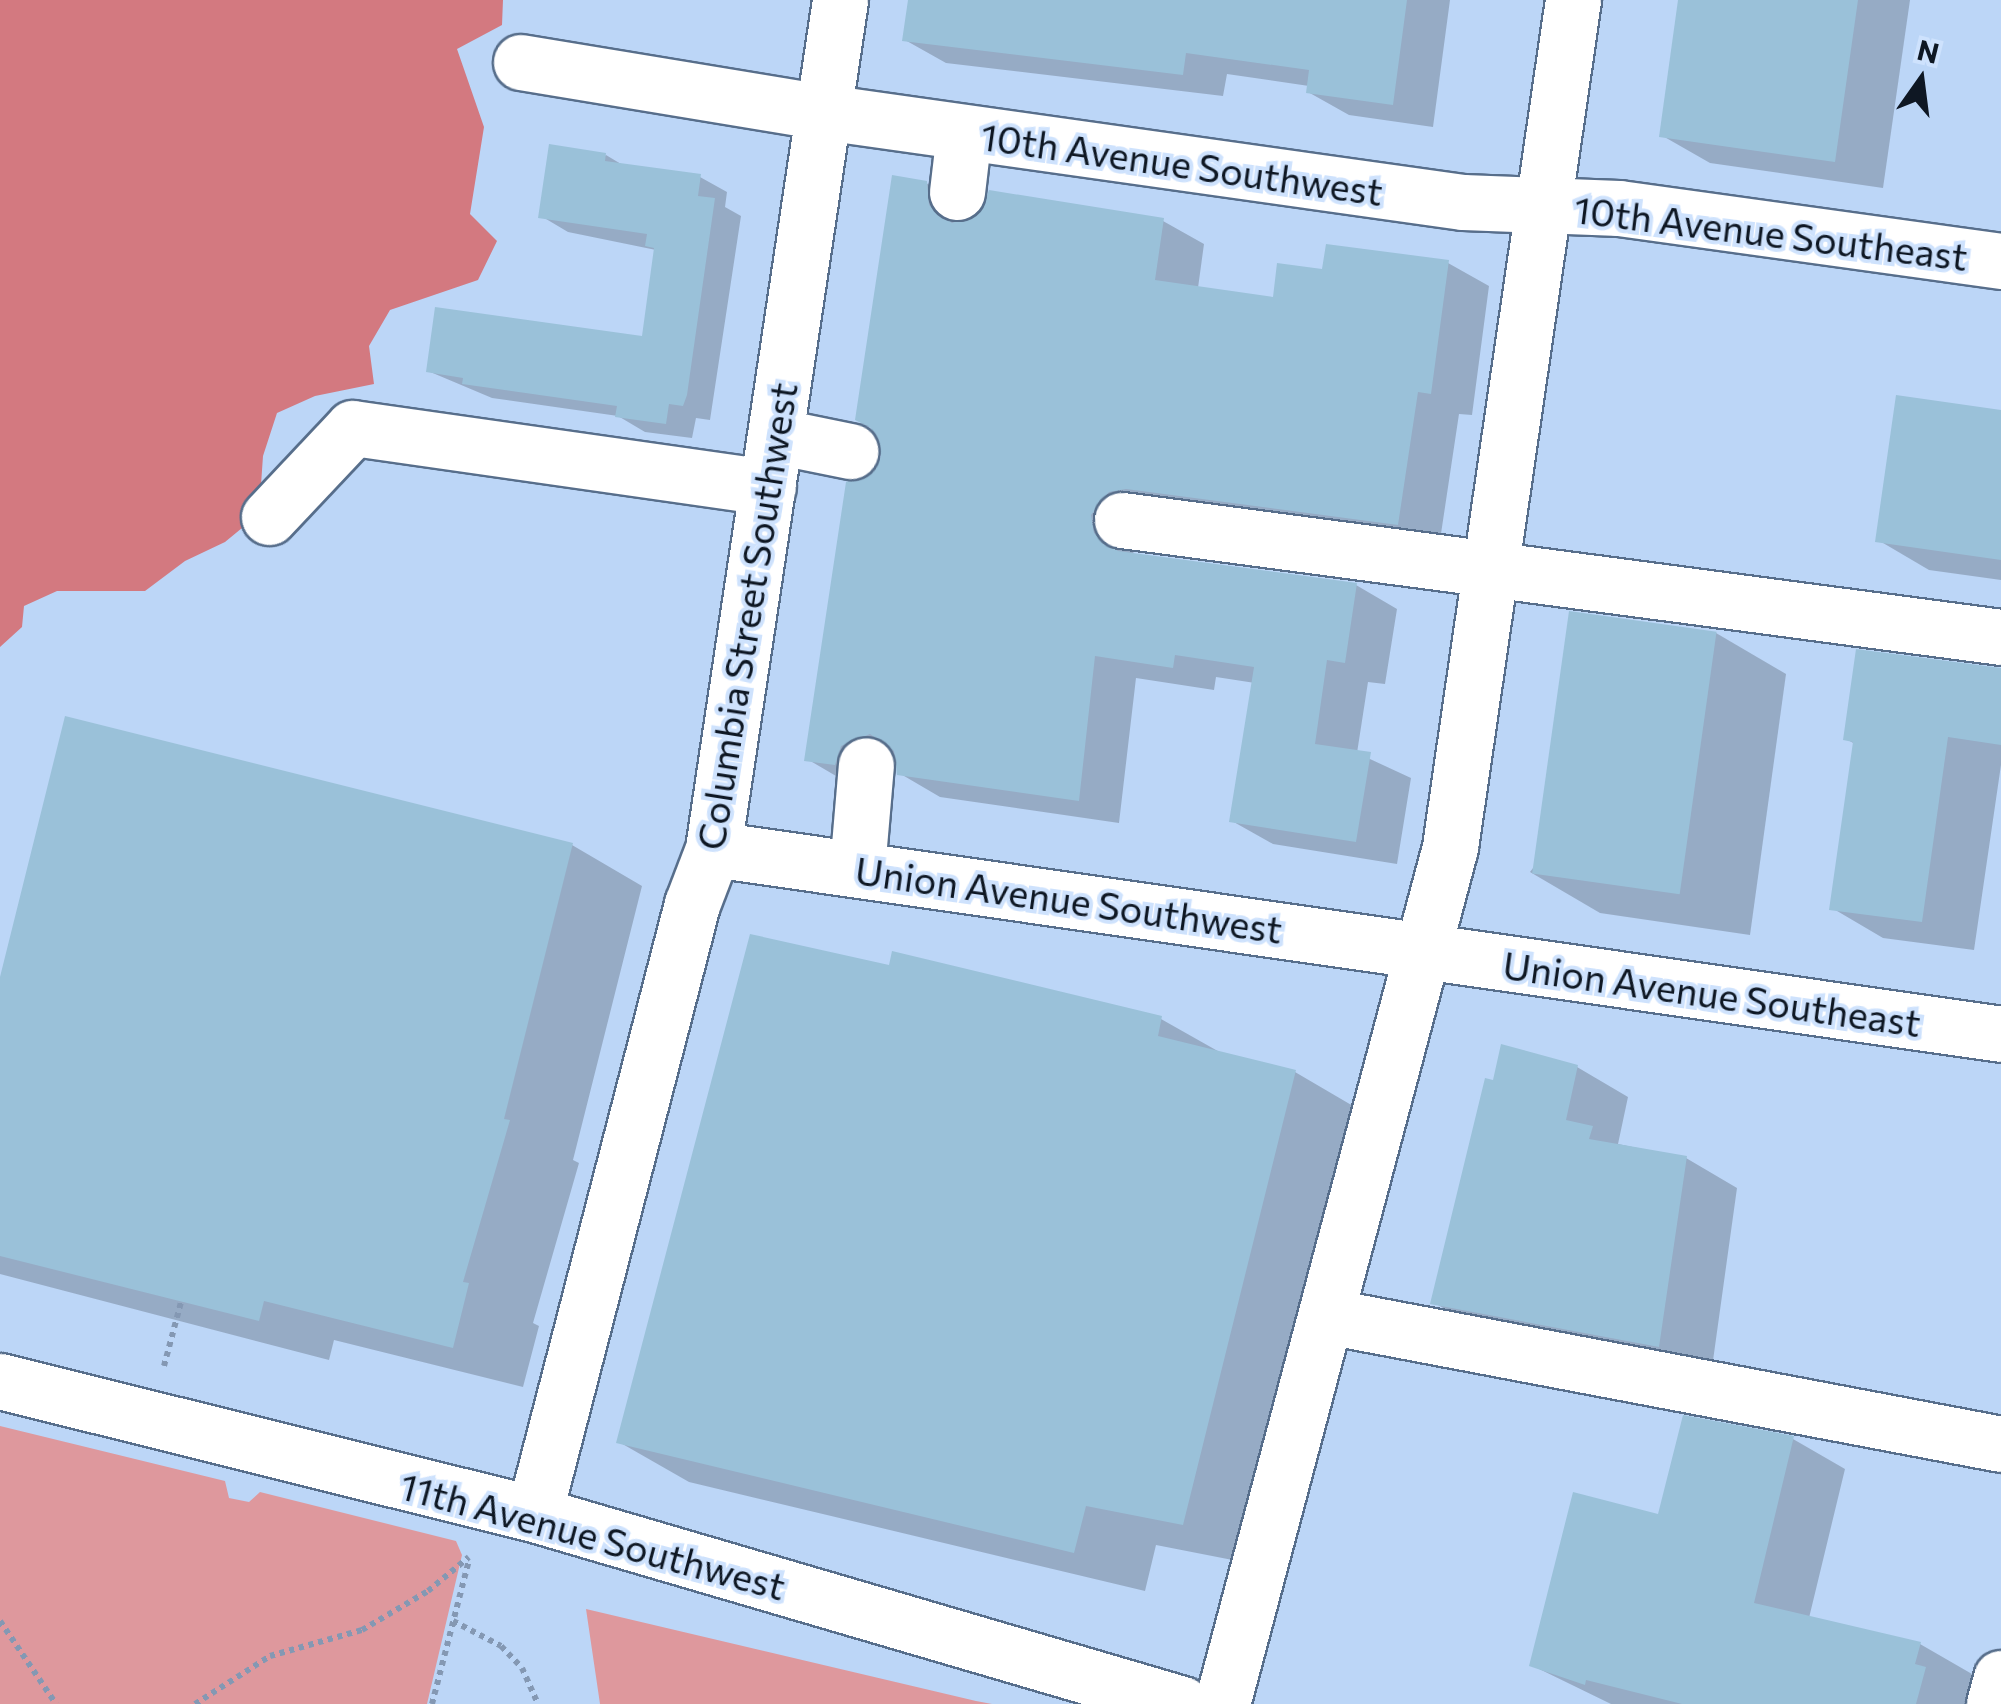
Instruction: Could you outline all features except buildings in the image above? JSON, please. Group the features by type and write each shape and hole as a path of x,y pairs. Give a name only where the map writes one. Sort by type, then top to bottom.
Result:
{"street":[{"name":"Columbia Street Southwest","path":"534,1514 692,904 713,849 840,0"},
{"path":"1222,1704 1450,847 1573,0"},
{"name":"10th Avenue Southwest","path":"521,62 824,112 1463,202 1541,204"},
{"path":"957,192 964,132"},
{"name":"10th Avenue Southeast","path":"1541,204 1619,208 2001,260"},
{"path":"269,517 352,428 772,462 850,451"},
{"path":"1122,520 2001,637"},
{"path":"857,869 866,765"},
{"name":"Union Avenue Southwest","path":"713,849 1424,952"},
{"name":"Union Avenue Southeast","path":"1424,952 2001,1034"},
{"path":"1327,1316 2001,1444"},
{"name":"11th Avenue Southwest","path":"0,1381 534,1514 1182,1704"},
{"path":"1994,1704 2001,1678"}],"path":[{"path":"162,1377 180,1302"},
{"path":"432,1704 472,1539"},
{"path":"195,1704 270,1656 362,1630 428,1591 470,1557"},
{"path":"0,1621 56,1704"},
{"path":"453,1621 501,1646 522,1668 538,1704"}],"shaded area":[{"path":"0,0 503,0 502,25 457,49 484,127 470,214 497,241 478,280 390,310 369,346 374,384 315,396 277,413 263,456 259,514 225,542 185,561 145,591 57,591 24,606 22,627 0,647"},
{"path":"0,1426 225,1481 229,1498 249,1502 260,1492 456,1541 462,1555 427,1704 0,1704"},
{"path":"586,1609 976,1701 992,1704 600,1704"}]}
